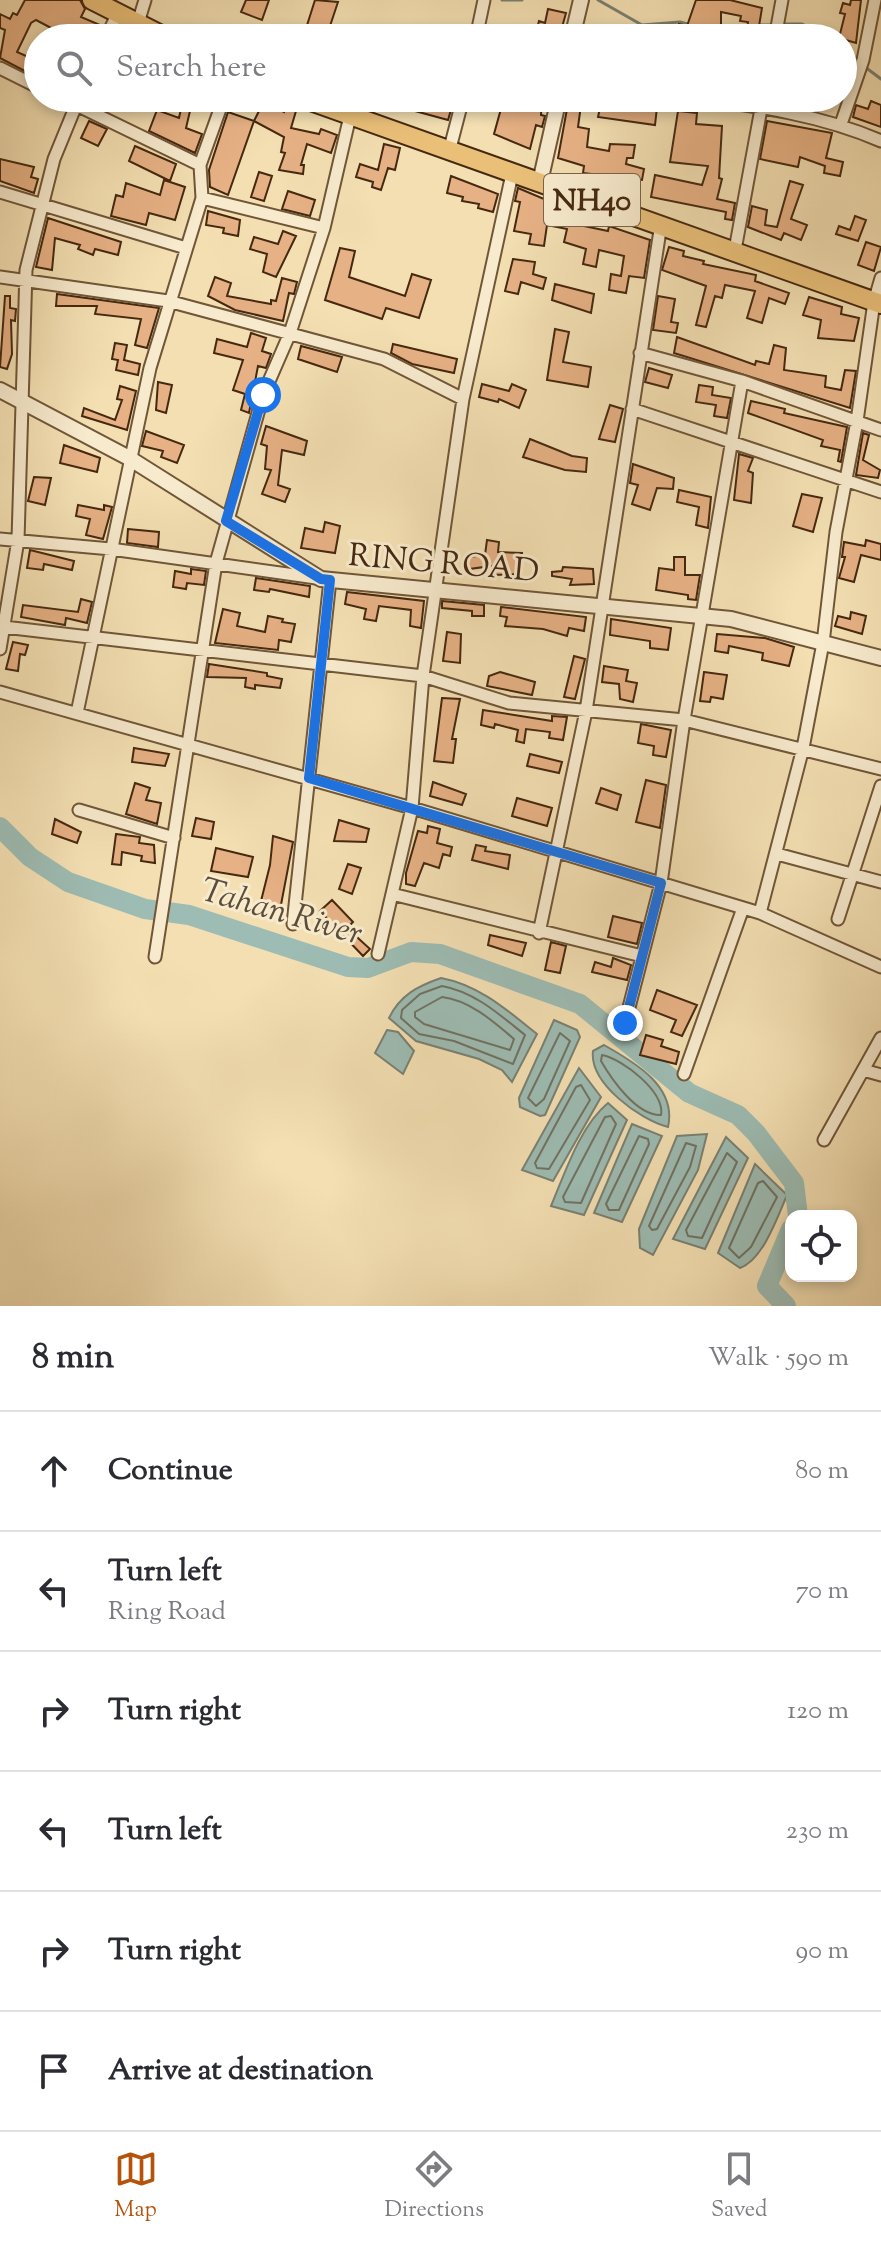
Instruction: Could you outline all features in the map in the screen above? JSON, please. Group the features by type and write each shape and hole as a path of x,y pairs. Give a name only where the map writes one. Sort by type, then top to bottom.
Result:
{"highway":[{"path":"92,0 138,23"},
{"name":"NH40","path":"339,112 735,250 877,303"}],"street":[{"path":"138,23 145,0"},
{"path":"479,24 484,0"},
{"path":"575,24 581,0"},
{"path":"778,24 782,0"},
{"path":"857,75 875,0"},
{"path":"113,24 118,13"},
{"path":"0,68 24,80"},
{"path":"0,649 18,540 25,281 41,205 74,112"},
{"path":"99,112 200,165"},
{"path":"77,713 129,458 168,301 202,198 200,165 219,112"},
{"path":"449,152 459,112"},
{"path":"540,182 556,112"},
{"path":"735,250 760,112"},
{"path":"798,112 841,124 881,141"},
{"path":"841,124 845,112"},
{"path":"155,957 216,563 263,395 290,333 324,228 350,116"},
{"path":"378,954 412,808 423,676 438,592 463,399 512,174"},
{"path":"0,192 186,248"},
{"path":"202,198 324,228"},
{"path":"539,933 586,711 661,224"},
{"path":"0,277 168,301 290,333 384,359 463,399"},
{"path":"760,913 803,748 823,643 846,478 881,278"},
{"path":"640,353 742,381 881,430"},
{"path":"625,1023 661,883 684,720 742,381"},
{"name":"RING ROAD","path":"0,390 129,458 325,580 603,604 731,619 881,658"},
{"path":"632,409 881,492"},
{"path":"0,539 111,549 325,580 320,665 293,924"},
{"path":"4,627 423,676 509,703 684,720 881,769"},
{"path":"0,692 309,778 760,913 881,967"},
{"path":"838,919 881,786"},
{"path":"79,810 174,838"},
{"path":"777,854 881,882"},
{"path":"392,894 539,933 642,956"},
{"path":"684,1074 743,908"},
{"path":"824,1140 881,1038"},
{"path":"863,1070 881,1075"}],"water":[{"path":"441,978 480,992 537,1034 512,1082 502,1070 479,1059 416,1041 389,1018 410,992"},
{"path":"554,1020 577,1030 580,1037 545,1115 540,1116 520,1107 519,1098"},
{"path":"387,1030 398,1032 414,1051 403,1074 375,1053"},
{"path":"604,1045 641,1068 660,1088 669,1113 668,1127 644,1117 608,1087 594,1063 593,1051"},
{"path":"579,1068 601,1097 553,1181 522,1170"},
{"path":"608,1103 627,1120 584,1215 551,1206 581,1137"},
{"path":"632,1124 662,1136 622,1222 594,1213"},
{"path":"707,1134 698,1170 653,1255 640,1248 639,1229 677,1136"},
{"path":"726,1137 748,1158 705,1249 673,1239"},
{"path":"755,1164 787,1195 763,1247 740,1268 718,1253"}],"building":[{"path":"25,0 80,0 85,9 81,17 98,24 44,24 36,20 24,24 24,38 17,52 24,55 24,71 0,58 5,30 0,28 0,14 10,19 13,13 17,15"},
{"path":"246,0 269,0 262,20 241,12"},
{"path":"315,0 338,2 331,24 307,24"},
{"path":"696,0 730,0 762,8 759,24 748,24 740,21 741,16 721,12 721,24 688,24"},
{"path":"851,0 861,0 857,34 857,24 842,24 845,14 840,13 843,3 850,5"},
{"path":"548,9 566,13 563,24 538,24 539,21 545,23"},
{"path":"871,101 881,105 881,127 853,117 857,105 868,109"},
{"path":"156,112 179,118 180,112 190,112 186,128 202,134 195,153 149,131"},
{"path":"228,112 254,121 228,195 210,187 209,170"},
{"path":"258,112 296,112 291,128 319,134 321,129 337,135 331,153 307,144 301,165 304,165 303,174 279,170 285,153 281,152 284,137 254,121"},
{"path":"419,112 450,112 448,120"},
{"path":"500,112 541,112 545,116 542,127 536,125 530,149 494,134"},
{"path":"566,112 580,112 578,127 589,129 587,147 609,151 610,144 635,145 633,158 627,158 626,164 644,169 642,180 583,173 584,166 558,158"},
{"path":"599,112 656,112 655,125 598,117"},
{"path":"678,112 697,113 696,124 722,126 719,178 722,179 717,199 735,203 732,220 725,219 726,212 651,197 655,175 702,185 708,166 670,162"},
{"path":"89,121 107,129 98,146 81,138"},
{"path":"767,121 832,133 826,158 843,162 840,176 824,173 825,166 800,157 798,167 760,159"},
{"path":"384,144 400,148 395,170 388,168 381,190 372,187 373,182 356,177 360,164 378,170"},
{"path":"135,146 176,164 170,181 129,161"},
{"path":"0,159 34,167 31,177 38,179 34,193 0,181"},
{"path":"259,172 272,176 264,201 251,197"},
{"path":"451,176 498,194 493,212 478,208 479,204 462,201 463,197 447,193"},
{"path":"164,180 185,187 175,220 149,213 146,225 111,216 116,195 123,197 126,183 160,195"},
{"path":"790,181 803,185 791,219 807,225 801,240 784,233 781,240 748,227 752,206 767,210 765,225 777,227"},
{"path":"518,188 556,204 554,211 581,217 579,225 608,231 609,226 650,240 644,278 629,276 626,293 609,290 611,274 621,276 624,256 599,250 596,267 583,264 586,249 564,242 567,229 547,225 544,246 529,244 531,234 514,231 520,202 515,201"},
{"path":"288,191 315,200 310,216 282,209"},
{"path":"208,211 240,220 238,236 223,233 224,228 206,225"},
{"path":"855,216 866,220 858,241 836,234 839,226 850,230"},
{"path":"48,218 121,242 118,255 95,249 93,255 78,249 80,245 55,238 52,270 36,267"},
{"path":"283,231 296,236 276,277 263,272 267,254 250,249 254,237 278,244"},
{"path":"866,242 881,247 874,271 858,265"},
{"path":"669,247 684,251 683,256 704,261 703,264 756,275 755,281 789,293 785,304 769,298 762,323 747,318 755,291 725,285 722,298 715,296 706,327 696,325 706,286 662,270"},
{"path":"340,248 355,251 349,277 405,296 412,274 431,280 419,318 386,308 382,319 325,300"},
{"path":"513,259 535,262 533,274 546,278 543,289 521,282 518,294 505,291"},
{"path":"215,277 231,283 227,296 271,304 271,300 276,301 282,278 297,282 294,294 289,293 283,321 235,310 208,296"},
{"path":"555,284 594,294 591,313 552,300"},
{"path":"57,294 159,308 147,348 135,345 141,319 95,314 97,306 56,306"},
{"path":"5,296 10,296 10,308 16,309 15,321 11,320 12,354 7,369 0,367"},
{"path":"658,296 675,299 671,322 678,323 676,333 653,330"},
{"path":"809,297 842,307 841,314 859,318 854,341 818,338 821,320 803,315"},
{"path":"555,329 569,332 563,362 591,367 588,387 547,380"},
{"path":"251,333 266,338 262,351 271,354 266,368 258,366 249,413 241,410 245,394 233,390 243,360 214,353 217,339 247,347"},
{"path":"677,337 755,365 756,361 769,364 774,345 786,348 784,370 826,376 825,387 841,390 845,370 856,371 850,408 674,353"},
{"path":"115,343 127,345 124,360 140,364 138,375 116,370 118,360 112,359"},
{"path":"393,344 457,359 454,373 412,364 391,353"},
{"path":"301,346 342,357 337,372 298,359"},
{"path":"649,368 672,375 668,388 645,382"},
{"path":"158,382 172,385 166,413 156,410"},
{"path":"482,384 509,391 512,384 526,390 519,408 499,399 498,402 479,397"},
{"path":"699,385 713,387 712,395 731,398 727,418 714,416 716,405 696,402"},
{"path":"120,386 136,391 127,430 82,416 84,408 115,420 122,400 117,399"},
{"path":"751,401 785,409 784,413 847,427 841,462 838,461 840,450 821,446 823,440 748,413"},
{"path":"610,405 623,409 615,442 599,439"},
{"path":"266,426 307,441 304,455 282,450 278,485 290,489 285,502 262,494 271,470 265,469 267,446 261,444"},
{"path":"146,431 184,445 177,463 161,457 163,451 142,446"},
{"path":"863,433 869,435 863,460 880,470 878,478 856,475"},
{"path":"530,439 572,456 587,458 586,472 565,470 523,457"},
{"path":"64,445 100,458 97,472 60,463"},
{"path":"739,454 753,458 748,471 753,473 751,503 734,500"},
{"path":"633,464 674,478 673,489 657,488 650,510 632,504 638,485 630,483"},
{"path":"34,477 51,478 45,505 28,501"},
{"path":"679,490 711,497 708,528 696,525 699,507 677,502"},
{"path":"802,494 822,498 813,532 793,526"},
{"path":"78,505 104,510 104,505 112,507 103,539 86,535 90,519 76,516"},
{"path":"325,522 340,526 335,553 301,548 305,528 323,532"},
{"path":"128,529 159,532 158,547 127,543"},
{"path":"487,540 499,542 498,552 522,553 521,574 492,575 492,566 469,569 468,557 485,555"},
{"path":"866,540 881,544 881,560 861,555 854,582 839,578 845,557 842,557 844,542 865,546"},
{"path":"30,550 74,561 72,570 44,564 43,570 27,568"},
{"path":"674,557 685,557 685,575 700,575 696,600 688,599 688,595 656,590 659,568 674,570"},
{"path":"563,567 593,569 594,584 570,585 572,579 552,576 552,572 562,571"},
{"path":"191,569 206,571 204,585 187,583 186,589 173,587 175,571 191,574"},
{"path":"256,578 310,586 309,597 270,589 269,592 254,590"},
{"path":"347,592 424,601 421,628 410,626 411,610 379,606 376,621 364,619 366,609 345,604"},
{"path":"81,599 92,602 87,623 66,618 65,625 21,617 23,605 78,612"},
{"path":"442,601 484,605 484,616 472,616 472,611 442,608"},
{"path":"501,607 586,617 584,631 569,628 567,636 543,629 505,626 507,617 500,616"},
{"path":"223,609 240,613 237,626 265,632 268,616 295,624 291,642 279,640 278,650 215,643"},
{"path":"851,612 866,616 862,634 835,626 838,616 850,619"},
{"path":"611,619 671,628 668,650 650,648 650,641 610,635"},
{"path":"447,632 461,634 460,663 443,661"},
{"path":"717,634 765,638 794,647 789,666 762,660 763,653 729,646 728,653 715,651"},
{"path":"13,642 28,645 25,655 20,654 18,671 6,669"},
{"path":"574,656 585,659 575,699 564,697"},
{"path":"209,664 267,673 267,676 282,679 280,688 245,687 246,678 207,677"},
{"path":"604,666 628,670 626,681 637,683 633,702 620,699 619,684 602,682"},
{"path":"500,672 535,682 532,695 487,686 489,676"},
{"path":"704,672 727,675 723,699 711,697 710,702 700,701"},
{"path":"442,698 460,699 452,739 456,739 453,763 434,761"},
{"path":"483,710 552,721 552,716 567,717 563,740 549,738 550,732 526,729 524,743 516,741 518,730 495,724 494,728 481,725"},
{"path":"641,724 671,730 666,757 653,755 654,746 638,743"},
{"path":"134,748 169,754 165,766 132,762"},
{"path":"530,754 562,762 559,773 527,766"},
{"path":"646,780 666,785 660,828 636,822"},
{"path":"433,782 466,794 462,805 430,796"},
{"path":"135,783 150,788 146,800 161,803 157,824 126,814"},
{"path":"601,788 621,795 617,810 596,803"},
{"path":"517,798 552,808 547,826 512,816"},
{"path":"196,818 214,822 211,839 192,836"},
{"path":"55,819 81,832 77,843 52,834"},
{"path":"339,820 369,829 366,842 334,841"},
{"path":"428,826 440,829 437,843 452,847 450,856 443,854 439,868 424,863 415,886 406,884 406,873 418,831 427,833"},
{"path":"116,834 140,837 139,843 154,845 155,863 141,861 142,856 122,852 121,865 112,864"},
{"path":"273,836 293,842 280,910 260,905 270,865"},
{"path":"476,845 486,847 485,851 510,855 508,869 472,860"},
{"path":"216,848 253,857 248,877 211,871"},
{"path":"348,864 361,868 352,894 339,889"},
{"path":"332,900 353,922 347,928 370,949 363,956 320,911"},
{"path":"613,916 642,923 637,944 608,937"},
{"path":"490,935 526,943 522,956 488,945"},
{"path":"551,942 566,946 560,973 545,970"},
{"path":"613,958 631,965 627,980 592,972 595,962 611,967"},
{"path":"657,990 697,1005 682,1036 671,1032 676,1020 650,1010"},
{"path":"646,1035 663,1040 661,1046 679,1052 676,1064 640,1055"}],"waterway":[{"path":"502,0 522,0"},
{"path":"598,0 640,24"},
{"path":"655,24 687,24"},
{"path":"782,24 802,24"},
{"path":"865,67 881,79"},
{"name":"Tahan River","path":"0,827 30,857 68,882 145,909 189,915 348,967 368,968 411,952 440,954 580,1004 689,1093 738,1115 756,1133 794,1183 797,1210"},
{"name":"Tahan River","path":"785,1243 767,1286 786,1306"}],"route":[{"path":"263,395 226,521 321,579 330,580 309,778 661,883 625,1023"}]}
